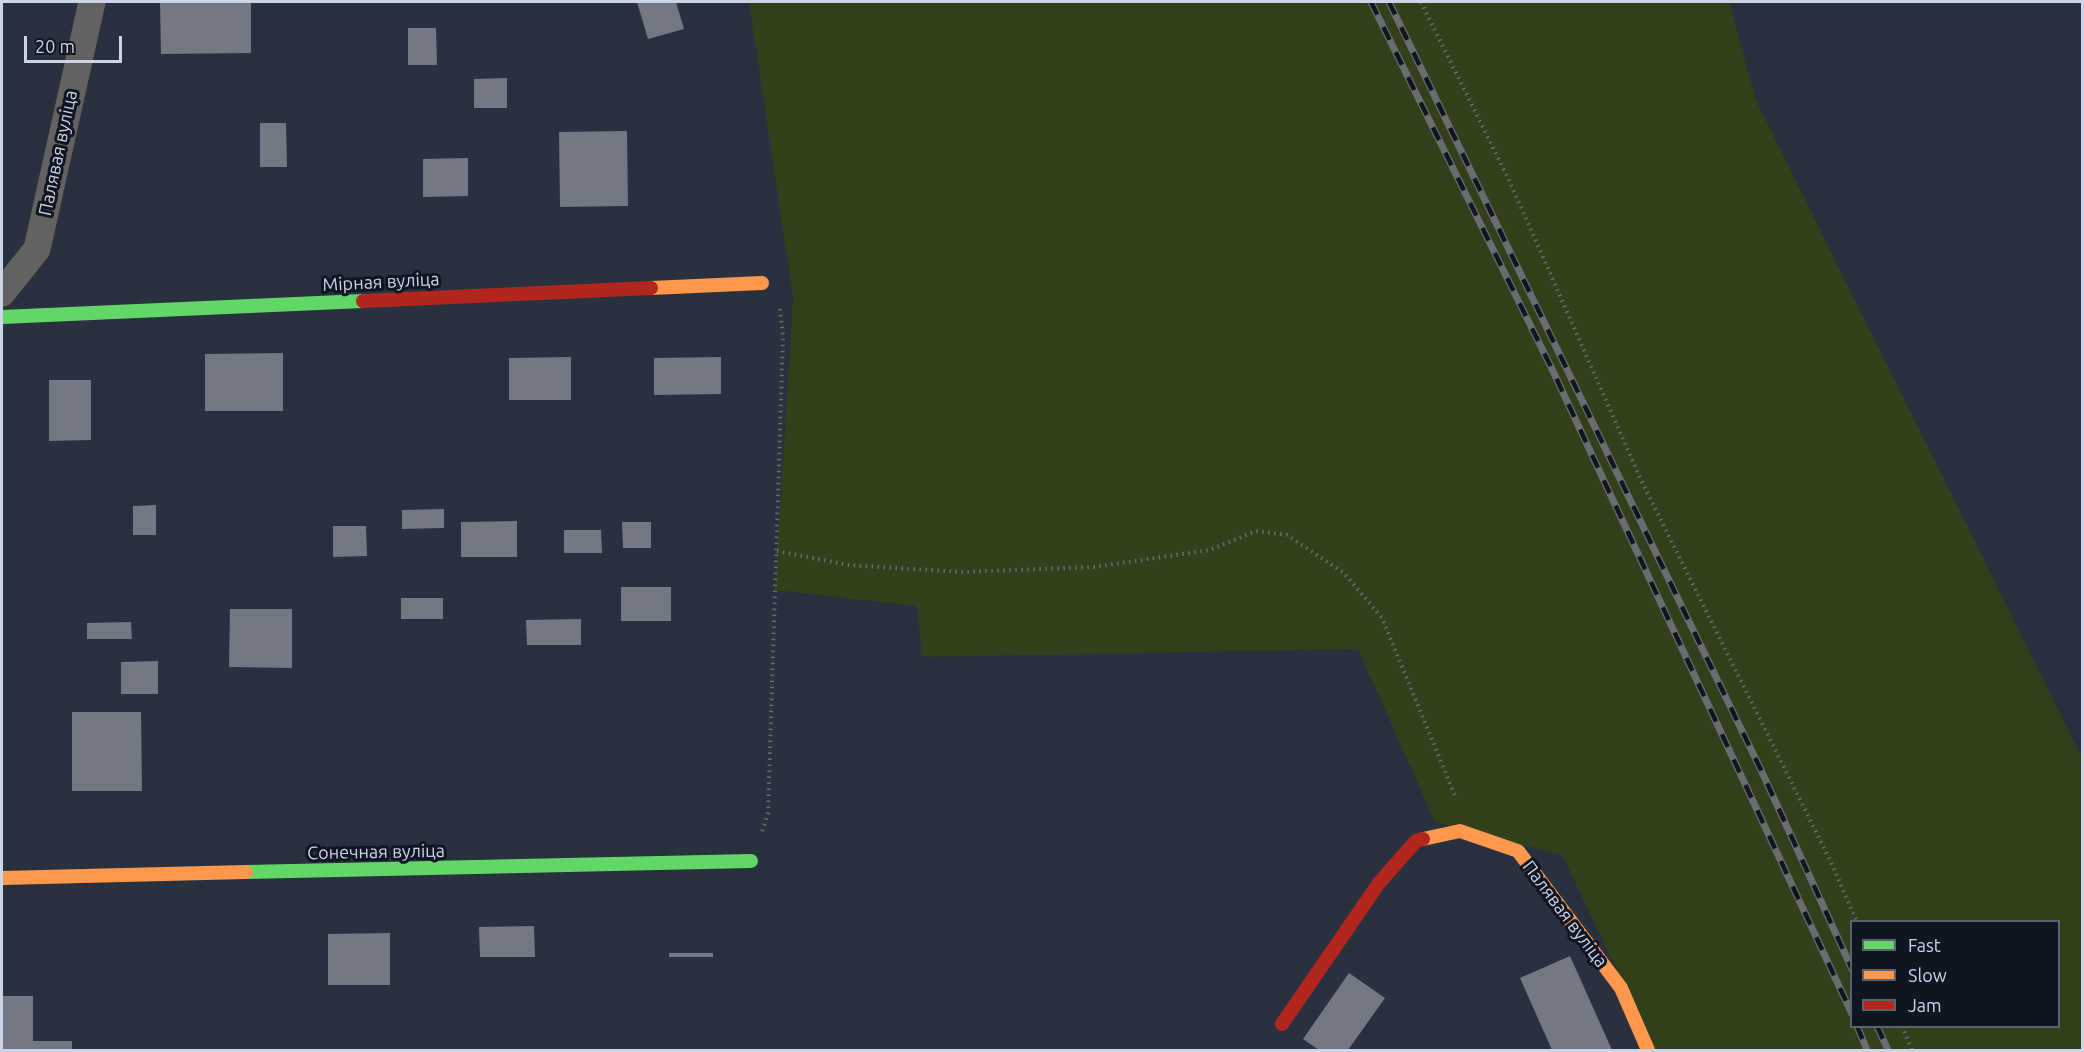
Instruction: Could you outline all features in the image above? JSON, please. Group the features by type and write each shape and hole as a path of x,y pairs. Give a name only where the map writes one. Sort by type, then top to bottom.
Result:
{"street":[{"name":"Палявая вуліца","path":"2,293 37,249 92,2"},
{"name":"Мірная вуліца","path":"2,317 762,283"},
{"name":"Палявая вуліца","path":"1282,1024 1379,883 1416,841 1460,831 1518,851 1621,988 1648,1050"},
{"name":"Сонечная вуліца","path":"2,878 751,861"}],"path":[{"path":"1421,2 1509,180 1641,480 1730,664 1830,860 1857,920"},
{"path":"751,861 768,814 783,337 779,298 762,283"},
{"path":"777,551 848,565 962,572 1094,567 1210,550 1256,531 1287,535 1344,573 1382,618 1471,834"},
{"path":"1903,1028 1912,1050"}],"green space":[{"path":"749,2 1729,2 1756,100 2082,758 2082,1050 1655,1050 1562,855 1435,822 1358,649 922,657 917,606 775,590 793,297"}],"building":[{"path":"160,2 251,2 251,53 161,54"},
{"path":"637,2 676,2 684,29 648,39"},
{"path":"408,28 436,28 437,65 408,65"},
{"path":"507,78 507,108 474,108 474,79"},
{"path":"260,123 286,123 287,167 260,167"},
{"path":"627,131 628,206 560,207 559,132"},
{"path":"468,158 468,196 423,197 423,159"},
{"path":"283,353 283,411 205,411 205,354"},
{"path":"571,357 571,400 509,400 509,358"},
{"path":"721,357 721,394 654,395 654,358"},
{"path":"49,380 91,380 91,440 49,441"},
{"path":"156,505 156,535 133,535 133,506"},
{"path":"444,509 444,528 402,529 402,510"},
{"path":"517,521 517,557 461,557 461,522"},
{"path":"622,522 651,522 651,548 623,548"},
{"path":"333,526 366,526 367,556 333,557"},
{"path":"564,530 601,530 602,553 564,553"},
{"path":"621,587 671,587 671,621 621,621"},
{"path":"401,598 443,598 443,619 401,619"},
{"path":"230,609 292,609 292,668 229,667"},
{"path":"581,619 581,645 527,645 526,620"},
{"path":"131,622 132,639 87,639 87,623"},
{"path":"158,661 158,694 121,694 121,662"},
{"path":"72,712 141,712 142,791 72,791"},
{"path":"534,926 535,957 480,957 479,927"},
{"path":"390,933 390,985 328,985 328,934"},
{"path":"669,953 713,953 713,957 669,957"},
{"path":"1570,956 1612,1050 1552,1050 1520,978"},
{"path":"1349,973 1385,998 1348,1050 1319,1050 1303,1039"},
{"path":"2,996 33,996 33,1041 72,1041 72,1050 2,1050"}],"railway":[{"path":"1371,2 1552,369 1850,1010"},
{"path":"1389,2 1761,770 1850,965"},
{"path":"1858,1028 1867,1050"},
{"path":"1878,1028 1888,1050"}],"traffic: fast":[{"path":"2,317 363,301"},
{"path":"246,872 751,861"}],"traffic: slow":[{"path":"651,288 762,283"},
{"path":"1423,839 1460,831 1518,851 1621,988 1648,1050"},
{"path":"2,878 246,872"}],"traffic: jam":[{"path":"363,301 651,288"},
{"path":"1282,1024 1379,883 1416,841 1423,839"}]}
